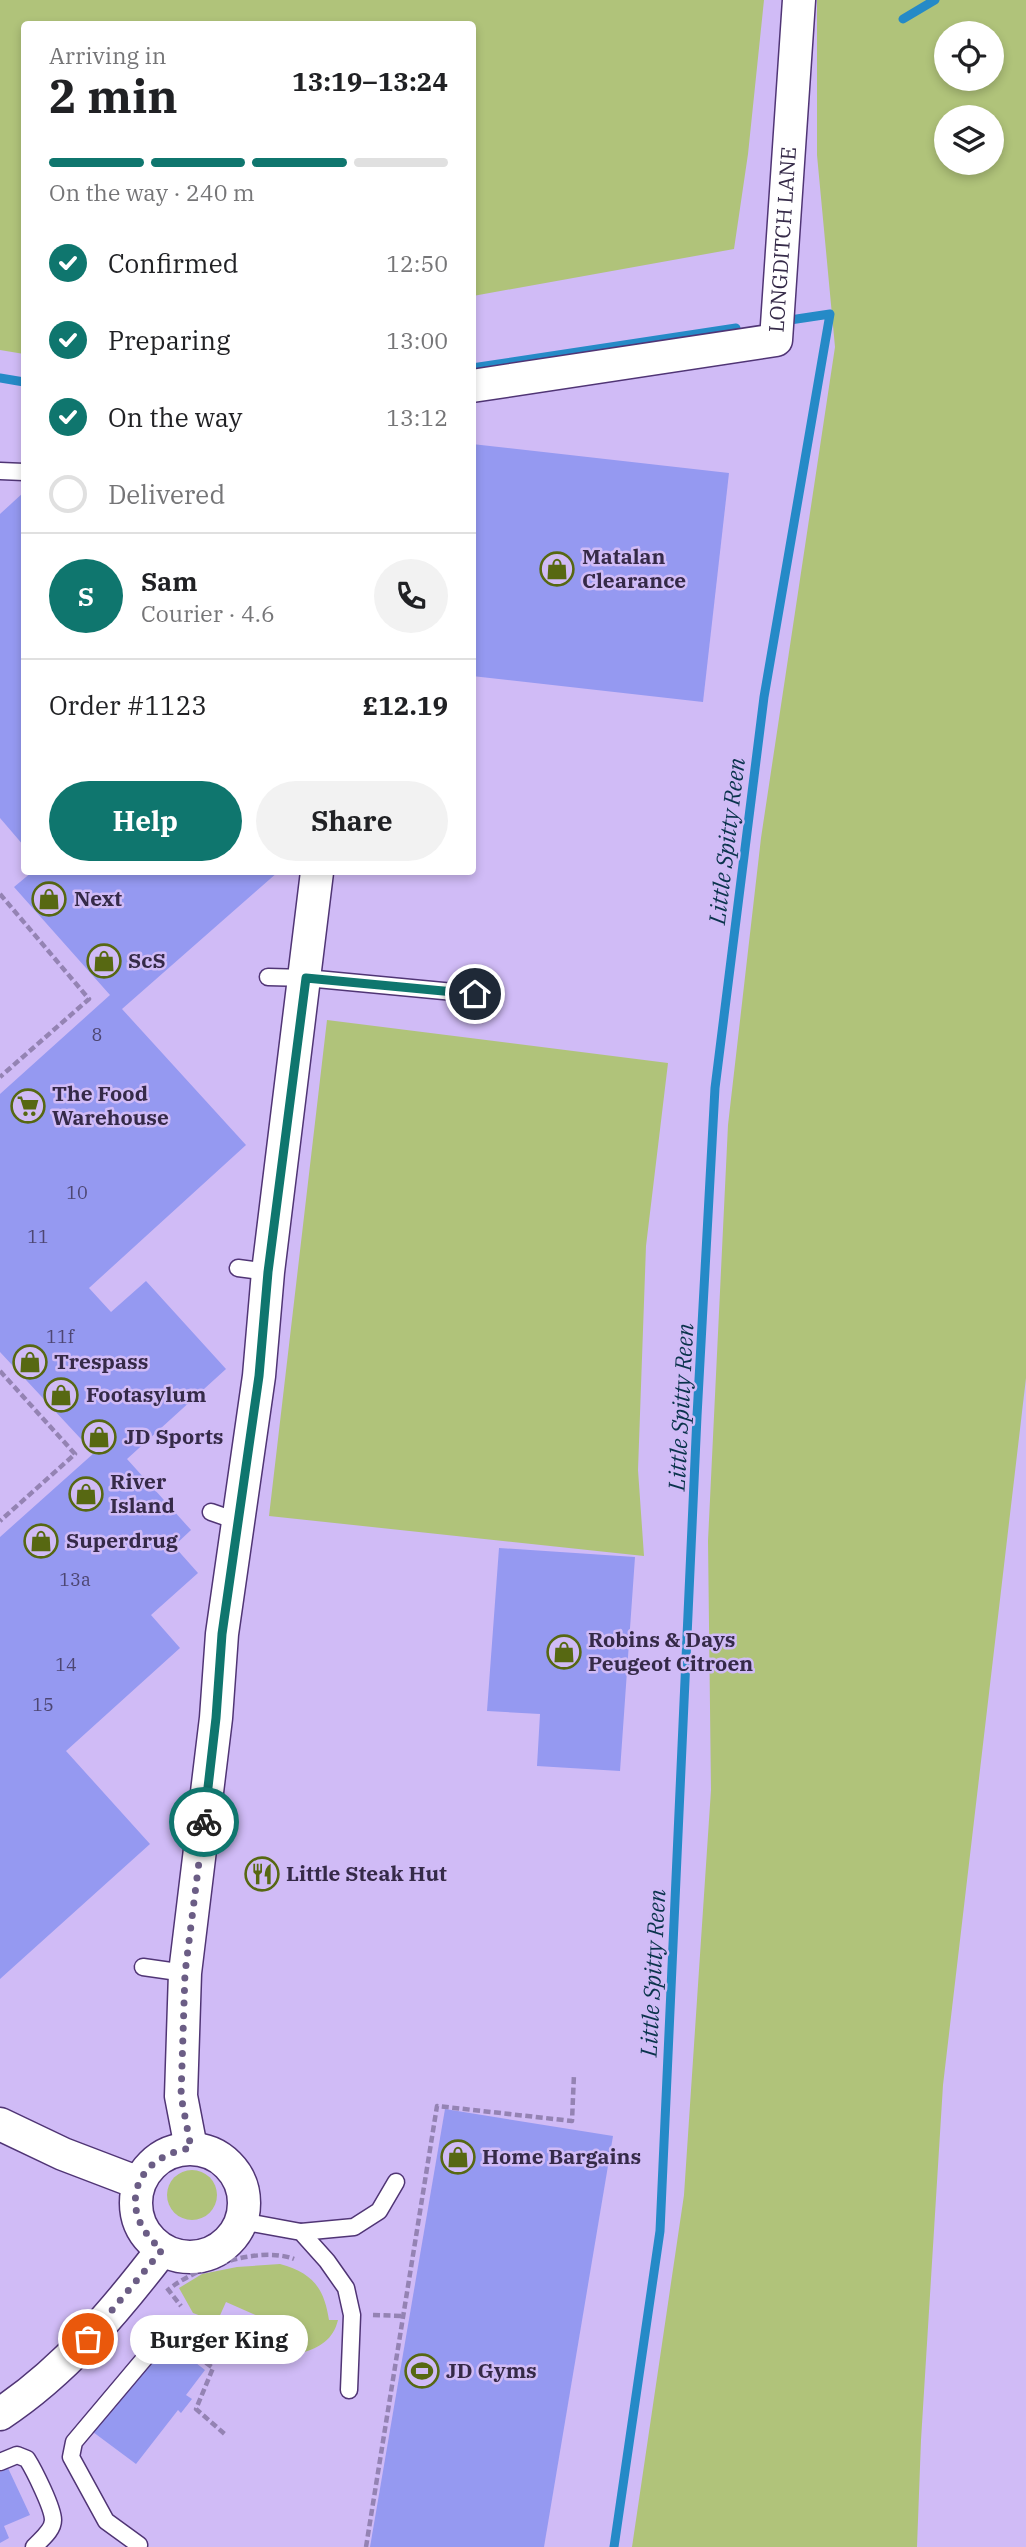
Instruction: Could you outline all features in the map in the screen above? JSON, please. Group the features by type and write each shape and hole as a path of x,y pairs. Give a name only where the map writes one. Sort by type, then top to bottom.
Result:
{"street":[{"name":"LONGDITCH LANE","path":"476,385 776,340 799,0"},
{"path":"191,2148 181,2096 185,1973 216,1718 222,1634 224,1517 259,1376 253,1270 306,978 317,875"},
{"path":"0,2124 63,2154 139,2183"},
{"path":"0,2414 41,2384 88,2339 156,2257 193,2257 208,2254 234,2235 244,2207 243,2192 234,2172 219,2157 191,2148 159,2157 147,2169 139,2183 136,2213 156,2257"}],"lane":[{"path":"0,471 21,472"},
{"path":"268,977 306,978 475,994"},
{"path":"143,1968 185,1973"},
{"path":"241,2221 301,2232 354,2227 379,2211 396,2182"},
{"path":"301,2232 327,2261 346,2288 352,2315 349,2390"},
{"path":"139,2545 106,2521 71,2457 75,2442 165,2334 177,2328 202,2328"},
{"path":"0,2462 17,2455 27,2459 50,2508 53,2520 51,2526 34,2547"}],"path":[{"path":"0,894 89,999 0,1077"},
{"path":"0,1371 75,1454 0,1521"},
{"path":"366,2547 437,2106 572,2121 574,2074"},
{"path":"169,2290 205,2267 229,2261 254,2256 287,2256 300,2261"},
{"path":"156,2257 169,2290 183,2310 202,2328 188,2348 212,2368 196,2409 226,2436"},
{"path":"352,2315 403,2316"}],"green space":[{"path":"0,0 764,0 748,154 734,249 476,295 476,21 21,21 21,354 0,350"},
{"path":"817,0 1026,0 1026,1378 943,2085 917,2547 632,2547 684,2195 711,1790 708,1541 728,1125 761,838 835,347 817,155"},
{"path":"327,1020 668,1063 646,1246 638,1470 644,1556 269,1516"},
{"path":"192,2170 210,2177 217,2195 210,2213 192,2220 174,2213 167,2195 174,2177"},
{"path":"280,2264 300,2272 315,2283 324,2299 329,2320 338,2320 333,2333 325,2342 302,2353 291,2349 299,2334 226,2302 217,2322 193,2313 179,2288 202,2274 237,2267"}],"building":[{"path":"476,444 729,473 703,702 476,676"},
{"path":"21,495 21,842 0,818 0,514"},
{"path":"28,875 275,875 122,1009 246,1145 89,1288 111,1312 146,1281 226,1369 127,1459 191,1530 174,1546 198,1573 151,1615 180,1648 66,1751 150,1844 0,1979 0,1537 94,1453 0,1352 0,1094 110,995 14,887"},
{"path":"499,1548 635,1557 620,1771 537,1766 540,1714 487,1711"},
{"path":"445,2109 613,2136 544,2547 370,2547"},
{"path":"165,2339 205,2370 186,2395 192,2399 181,2413 178,2410 136,2464 93,2432"},
{"path":"8,2468 30,2515 4,2526 9,2538 0,2543 0,2472"}],"waterway":[{"name":"Little Spitty Reen","path":"903,19 935,0"},
{"name":"Little Spitty Reen","path":"614,2547 660,2231 697,1416 715,1088 764,697 830,314 790,320"},
{"name":"Little Spitty Reen","path":"476,367 736,328"},
{"name":"Little Spitty Reen","path":"0,378 21,382"}],"way so far":[{"path":"88,2339 162,2250 141,2228 136,2213 139,2183 147,2169 159,2157 191,2148 181,2096 185,1973 204,1822"}],"place":[{"name":"Matalan Clearance","path":"557,569"},
{"name":"Next","path":"49,899"},
{"name":"ScS","path":"104,961"},
{"name":"The Food Warehouse","path":"28,1106"},
{"name":"Trespass","path":"30,1362"},
{"name":"Footasylum","path":"61,1395"},
{"name":"JD Sports","path":"99,1437"},
{"name":"River Island","path":"86,1494"},
{"name":"Superdrug","path":"41,1541"},
{"name":"Robins & Days Peugeot Citroen","path":"564,1652"},
{"name":"Little Steak Hut","path":"262,1874"},
{"name":"Home Bargains","path":"458,2157"},
{"name":"Burger King","path":"88,2339"},
{"name":"JD Gyms","path":"422,2371"}],"route":[{"path":"204,1822 222,1634 259,1376 268,1272 306,978 475,994"}]}
